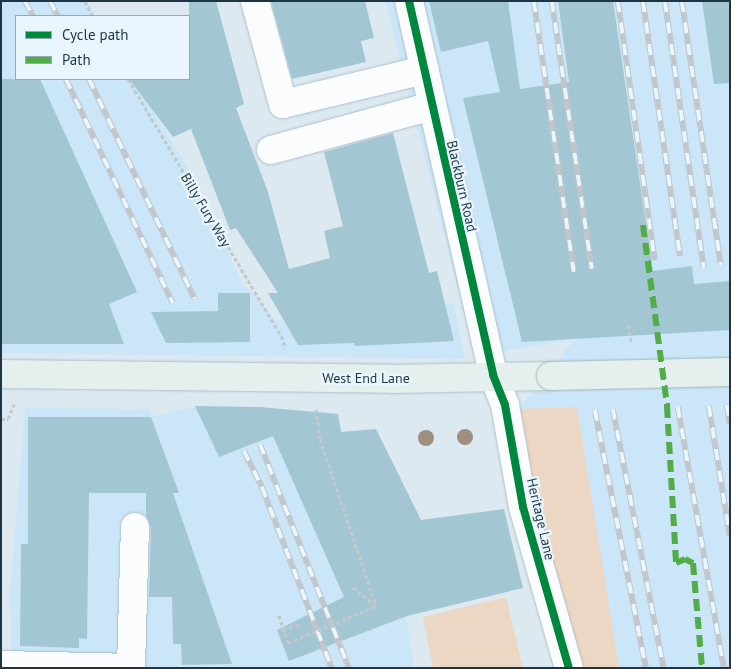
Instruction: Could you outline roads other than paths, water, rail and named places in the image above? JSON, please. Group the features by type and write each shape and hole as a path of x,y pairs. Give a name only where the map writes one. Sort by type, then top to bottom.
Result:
{"main road":[{"name":"West End Lane","path":"1,374 393,379 493,375 551,376 730,372"}],"street":[{"path":"255,1 283,104 425,70"},
{"name":"Blackburn Road","path":"409,1 493,375"},
{"path":"271,150 432,106"},
{"name":"Heritage Lane","path":"493,375 505,405 523,507 569,668"},
{"path":"1,665 131,668 136,527"}],"railway":[{"path":"25,1 32,15"},
{"path":"50,1 57,15"},
{"path":"534,1 574,272"},
{"path":"552,1 592,269"},
{"path":"618,1 655,260"},
{"path":"643,1 680,256"},
{"path":"665,1 704,268"},
{"path":"682,1 721,265"},
{"path":"66,80 173,303"},
{"path":"89,80 195,299"},
{"path":"727,405 730,424"},
{"path":"709,406 730,536"},
{"path":"678,407 724,668"},
{"path":"613,409 664,668"},
{"path":"595,410 646,668"},
{"path":"260,444 349,668"},
{"path":"244,451 262,487 332,668"}]}
